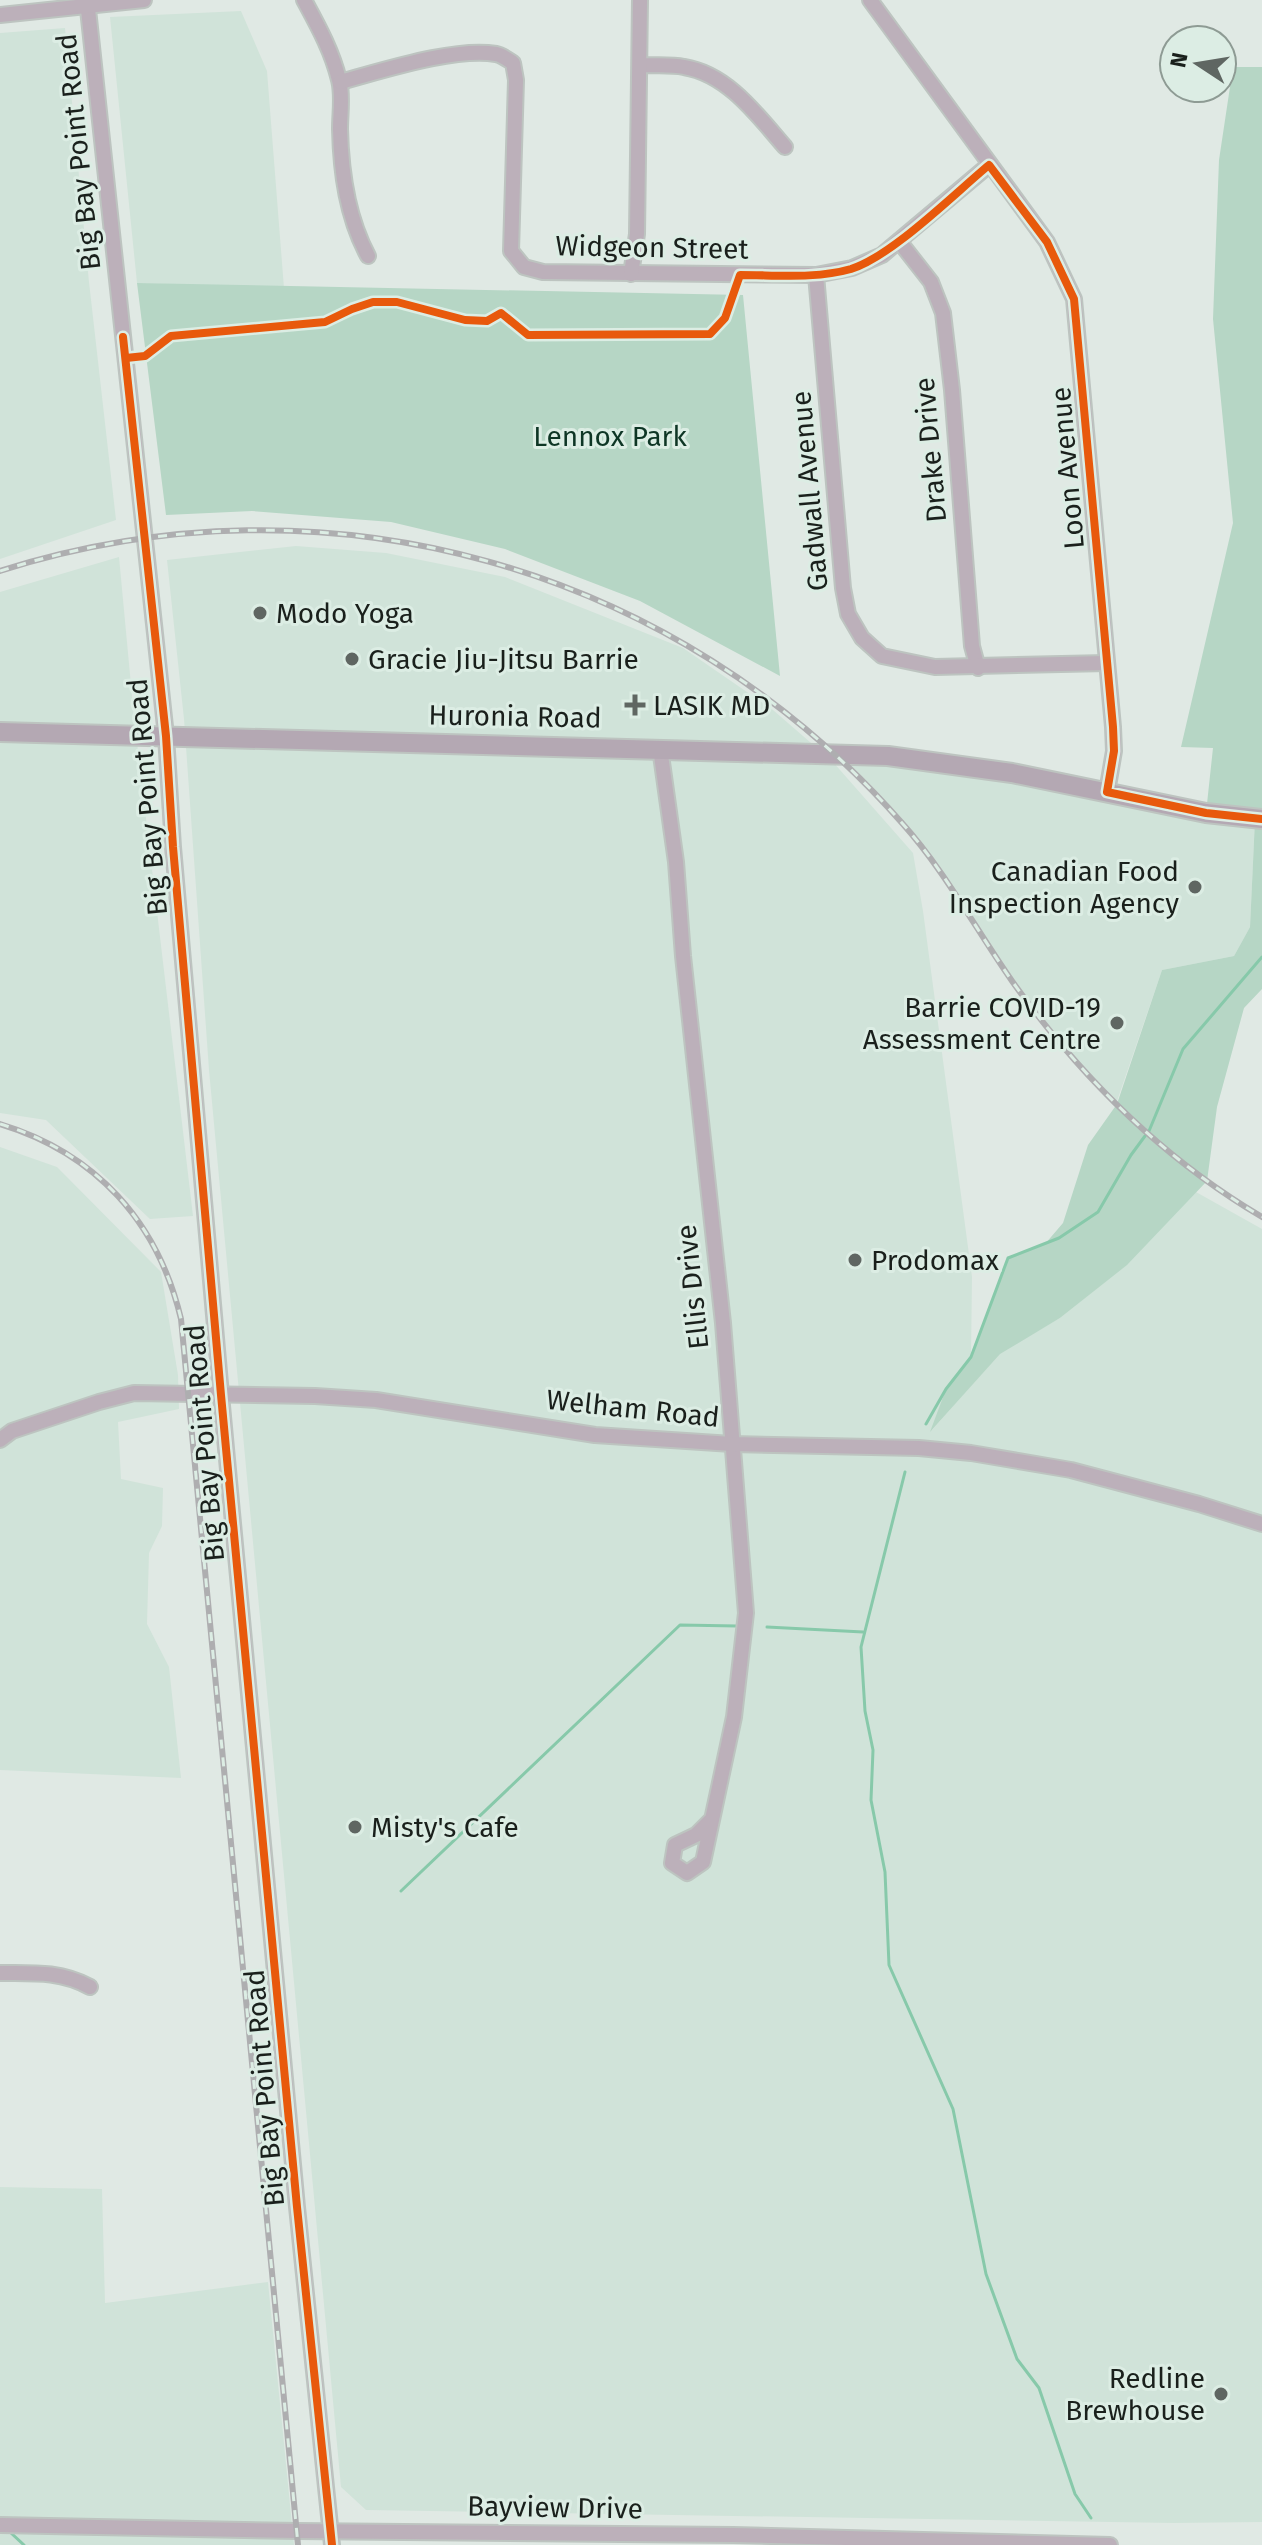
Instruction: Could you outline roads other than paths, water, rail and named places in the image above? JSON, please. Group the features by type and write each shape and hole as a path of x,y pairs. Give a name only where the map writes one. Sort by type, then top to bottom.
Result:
{"main road":[{"name":"Huronia Road","path":"0,732 888,756 1012,773 1206,813 1262,819"}],"street":[{"path":"0,15 88,3 144,0"},
{"path":"304,0 329,47 340,82 340,133 346,188 355,232 368,256"},
{"path":"631,274 637,234 640,0"},
{"name":"Loon Avenue","path":"870,0 1047,242 1074,299 1114,751 1107,792"},
{"name":"Big Bay Point Road","path":"88,3 166,736 174,862 221,1395 297,2207 332,2538"},
{"name":"Widgeon Street","path":"340,82 424,60 478,53 500,54 513,63 516,80 511,251 524,267 543,272 816,275 852,268 882,255 989,165"},
{"path":"640,65 686,67 717,80 750,105 785,147"},
{"name":"Drake Drive","path":"899,241 931,282 943,313 972,646 978,668"},
{"name":"Gadwall Avenue","path":"816,275 843,588 848,614 862,638 882,656 935,667 1107,663"},
{"name":"Ellis Drive","path":"660,748 676,862 683,956 723,1323 746,1613 734,1717 712,1819"},
{"name":"Welham Road","path":"0,1440 12,1431 134,1393 315,1396 387,1401 595,1435 732,1444 919,1448 971,1453 1071,1470 1262,1524"},
{"path":"0,1973 58,1974 90,1987"},
{"name":"Bayview Drive","path":"0,2525 332,2538 733,2535 1110,2545"}],"waterway":[{"path":"1149,1131 1183,1049 1262,957"},
{"path":"926,1424 946,1389 971,1357 1008,1258 1059,1238 1098,1212 1145,1136"},
{"path":"905,1472 861,1647 865,1711 873,1750 871,1800 885,1872 889,1965 953,2109 986,2274 1017,2359 1039,2388 1075,2494 1091,2518"},
{"path":"401,1891 680,1625 737,1626"},
{"path":"767,1627 863,1632"},
{"path":"11,2533 24,2545"}],"railway":[{"path":"0,571 123,541 247,530 370,537 489,562 604,603 712,661 812,734 918,841 1012,981 1094,1081 1190,1168 1262,1217"},
{"path":"0,1124 66,1153 118,1196 157,1252 181,1319 298,2545"}],"place":[{"name":"Modo Yoga","path":"260,613"},
{"name":"Gracie Jiu-Jitsu Barrie","path":"352,659"},
{"name":"LASIK MD","path":"635,705"},
{"name":"Canadian Food Inspection Agency","path":"1195,887"},
{"name":"Barrie COVID-19 Assessment Centre","path":"1117,1023"},
{"name":"Prodomax","path":"855,1260"},
{"name":"Misty's Cafe","path":"355,1827"},
{"name":"Redline Brewhouse","path":"1221,2394"}],"park label":[{"name":"Lennox Park","path":"610,436"}]}
